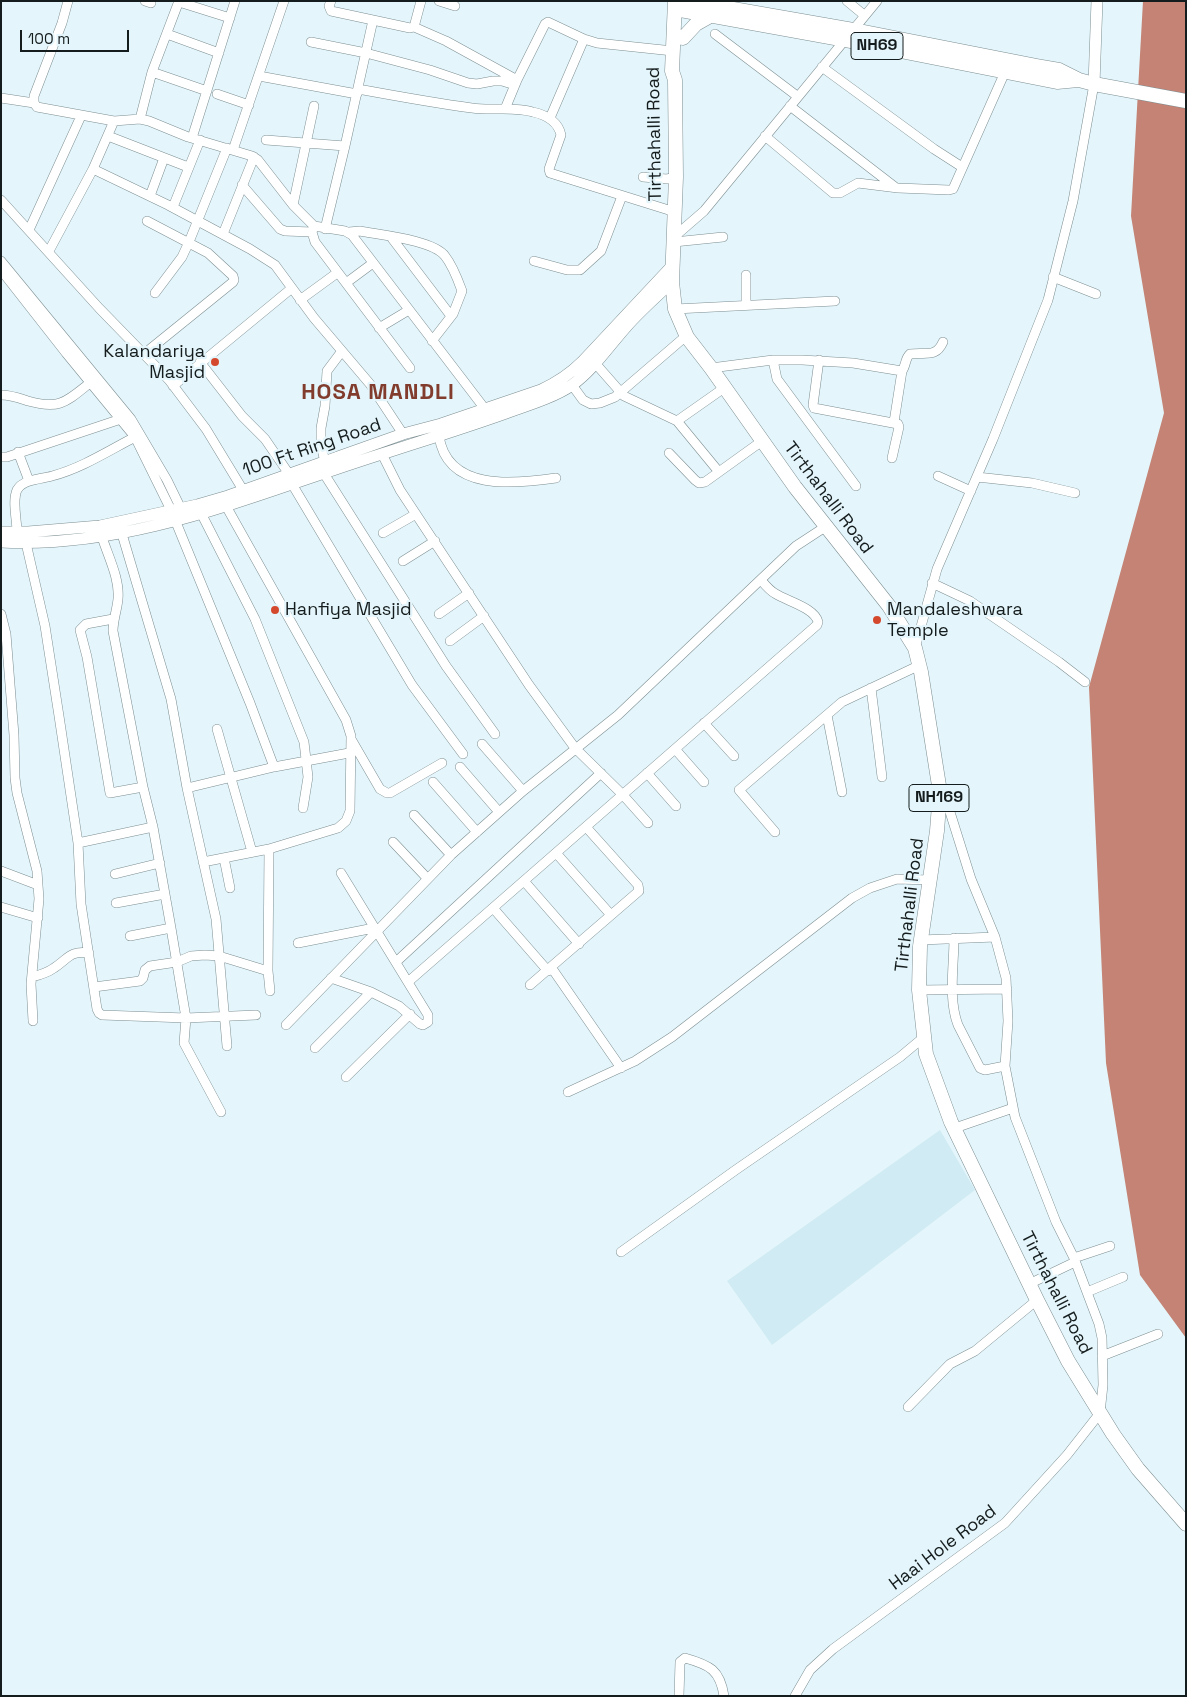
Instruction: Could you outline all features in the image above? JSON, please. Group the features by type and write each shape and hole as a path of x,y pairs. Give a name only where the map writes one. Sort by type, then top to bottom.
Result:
{"highway":[{"name":"NH69","path":"681,5 706,7 849,35 1059,70 1079,80 1186,101"},
{"name":"NH169","path":"675,80 679,70 683,38 681,5"},
{"name":"Tirthahalli Road","path":"681,5 673,51 672,71 675,80 676,177 671,267 676,309 686,336 825,527 889,606 916,648 940,792 937,831 921,940 919,990 926,1054 955,1128 1068,1361 1138,1469 1186,1524"},
{"path":"683,38 696,24 706,7"},
{"name":"NH69","path":"849,35 1005,72 1057,82 1079,80"}],"main road":[{"path":"1097,1 1099,84"},
{"name":"100 Ft Ring Road","path":"1,532 100,526 178,514 201,513 226,506 403,434 541,390 553,385 571,372 671,267"},
{"name":"100 Ft Ring Road","path":"324,467 382,454 438,436 529,405 572,385 595,363 628,325 672,282"},
{"name":"100 Ft Ring Road","path":"1,542 26,543 122,534 243,490 290,479"}],"street":[{"path":"34,103 34,96 62,23 68,1"},
{"path":"173,208 188,167 207,91 235,1"},
{"path":"155,293 182,257 189,242 249,105 284,1"},
{"path":"331,1 329,6 331,11 410,28 414,27 446,41 516,83"},
{"path":"414,27 421,1"},
{"path":"439,1 455,6"},
{"path":"848,1 864,15"},
{"path":"674,239 704,211 877,1"},
{"path":"140,119 152,72 179,2 230,18"},
{"path":"325,229 346,146 373,20"},
{"path":"505,108 545,24 548,22 584,39 608,45 673,51"},
{"path":"167,34 219,53"},
{"path":"715,34 797,96"},
{"path":"550,118 584,39"},
{"path":"311,42 430,70 468,84 493,81 516,83"},
{"path":"822,67 934,149 962,167"},
{"path":"152,72 207,91"},
{"path":"765,136 833,193 840,193 858,183 895,187 953,189 1005,72"},
{"path":"259,76 474,108 505,108 534,112 550,118 557,125 561,135 549,169 550,173 675,212"},
{"path":"916,648 932,583 1048,300 1073,201 1099,84"},
{"path":"216,94 249,105"},
{"path":"1,98 34,103 37,107 81,116 114,121 140,119 149,121 196,139 254,157 313,229 314,242 410,368"},
{"path":"293,204 314,106"},
{"path":"790,106 895,187"},
{"path":"29,230 81,116"},
{"path":"49,251 93,169 114,121"},
{"path":"108,136 188,167"},
{"path":"266,140 346,146"},
{"path":"223,234 254,157"},
{"path":"150,196 164,158"},
{"path":"93,169 198,220 250,248 275,266 300,300 370,384 403,434"},
{"path":"643,177 667,179 676,177"},
{"path":"242,185 280,229 285,231 313,229 360,231 428,244 445,255 462,291 451,316 432,341"},
{"path":"534,261 566,270 580,270 601,251 622,196"},
{"path":"1,200 173,386 206,430 243,490"},
{"path":"144,354 234,280 233,276 208,253 147,221"},
{"path":"349,232 485,409"},
{"path":"391,237 451,316"},
{"path":"674,239 723,237"},
{"path":"1,261 131,419 167,480 178,514 274,768"},
{"path":"346,284 372,263"},
{"path":"1,270 135,436 178,514"},
{"path":"300,300 337,273"},
{"path":"746,276 746,305"},
{"path":"1054,277 1096,294"},
{"path":"173,386 292,288"},
{"path":"676,309 835,301"},
{"path":"379,328 409,310"},
{"path":"572,385 583,400 591,404 600,404 615,397 686,336"},
{"path":"894,422 902,371 908,356 910,354 936,353 943,342"},
{"path":"342,351 328,371 321,428 324,467 446,666 495,734"},
{"path":"711,368 773,360 819,360 902,371"},
{"path":"773,360 777,379 856,486"},
{"path":"819,360 814,408 894,422 899,427 892,458"},
{"path":"200,362 242,416 265,439 412,686 463,754"},
{"path":"595,363 620,392 676,421 719,472"},
{"path":"1,395 8,395 40,404 56,405 68,400 91,382"},
{"path":"676,421 724,388"},
{"path":"1,457 121,418"},
{"path":"18,532 16,499 17,490 21,485 29,481 72,470 135,436"},
{"path":"438,436 442,452 455,468 478,480 511,483 556,478"},
{"path":"669,452 699,483 705,482 762,441"},
{"path":"18,452 29,481"},
{"path":"382,454 400,490 529,685 576,748 623,794 648,823"},
{"path":"938,476 971,491"},
{"path":"977,477 1075,492"},
{"path":"226,506 346,720 351,739 380,790 390,793 442,763"},
{"path":"201,513 255,619 304,742 308,777 303,808"},
{"path":"383,533 416,514"},
{"path":"286,1025 375,929 451,855 523,791 618,715 796,546 825,527"},
{"path":"122,534 168,687 187,788 216,919 227,1046"},
{"path":"102,537 117,585 118,599 113,619 113,631 143,787 160,863 186,1018 185,1048 221,1112"},
{"path":"403,561 435,541"},
{"path":"26,543 45,626 78,843 82,904 99,1014 186,1018 256,1015"},
{"path":"408,982 818,622 816,616 794,602 774,594 761,580"},
{"path":"932,583 970,601 1085,682"},
{"path":"439,614 469,593"},
{"path":"1,614 6,634 17,793 37,871 39,899 32,977 33,1021"},
{"path":"450,641 484,616"},
{"path":"113,619 86,624 80,630 87,657 110,793 143,787"},
{"path":"775,832 739,790 848,698 920,665"},
{"path":"871,688 882,777"},
{"path":"828,715 842,792"},
{"path":"704,723 734,756"},
{"path":"217,729 252,852"},
{"path":"204,862 269,849 338,828 346,821 350,811 349,753 351,739"},
{"path":"482,744 523,791"},
{"path":"675,749 704,782"},
{"path":"187,788 307,760 349,753"},
{"path":"460,767 499,812"},
{"path":"396,962 601,773"},
{"path":"647,773 676,806"},
{"path":"433,782 477,832"},
{"path":"940,792 950,812 971,879 995,937 1006,978 1008,1021 1005,1066 1015,1117 1099,1324 1102,1338 1103,1385 1100,1413"},
{"path":"414,815 451,855"},
{"path":"78,843 153,827"},
{"path":"530,985 639,891 640,888 586,827"},
{"path":"393,842 427,878"},
{"path":"269,849 268,972 270,992"},
{"path":"556,853 612,915"},
{"path":"224,858 230,888"},
{"path":"115,874 160,863"},
{"path":"1,871 38,885"},
{"path":"331,978 372,992 399,1006 423,1025 428,1022 428,1015 341,872"},
{"path":"568,1092 635,1061 672,1037 852,898 870,888 897,879 929,880"},
{"path":"524,881 579,944"},
{"path":"116,903 165,894"},
{"path":"1,907 38,918"},
{"path":"493,908 549,969 621,1068"},
{"path":"130,936 171,928"},
{"path":"298,943 375,929"},
{"path":"921,940 995,937"},
{"path":"954,938 953,989 956,1018 977,1064 985,1070 1005,1066"},
{"path":"32,977 55,968 74,953 80,951 89,953"},
{"path":"94,987 140,981 145,970 150,966 177,962 191,956 219,956 268,972"},
{"path":"919,990 1007,989"},
{"path":"315,1048 372,992"},
{"path":"346,1077 410,1014"},
{"path":"621,1252 737,1169 900,1057 924,1037"},
{"path":"955,1128 1013,1108"},
{"path":"1029,1284 1074,1260 1110,1246"},
{"path":"1087,1292 1123,1277"},
{"path":"908,1407 950,1364 974,1351 1037,1300"},
{"path":"1102,1356 1158,1334"},
{"name":"Haai Hole Road","path":"795,1696 810,1670 833,1649 1005,1523 1067,1455 1100,1413"},
{"path":"678,1696 680,1662 685,1658 716,1673 721,1679 724,1696"}],"shaded area":[{"path":"1143,1 1186,1 1186,1338 1140,1275 1106,1063 1089,687 1164,413 1131,216"},
{"path":"940,1130 975,1190 772,1345 727,1281"}],"place":[{"name":"Kalandariya Masjid","path":"215,362"},
{"name":"Hanfiya Masjid","path":"275,610"},
{"name":"Mandaleshwara Temple","path":"877,620"}],"district":[{"name":"HOSA MANDLI","path":"378,393"}]}
